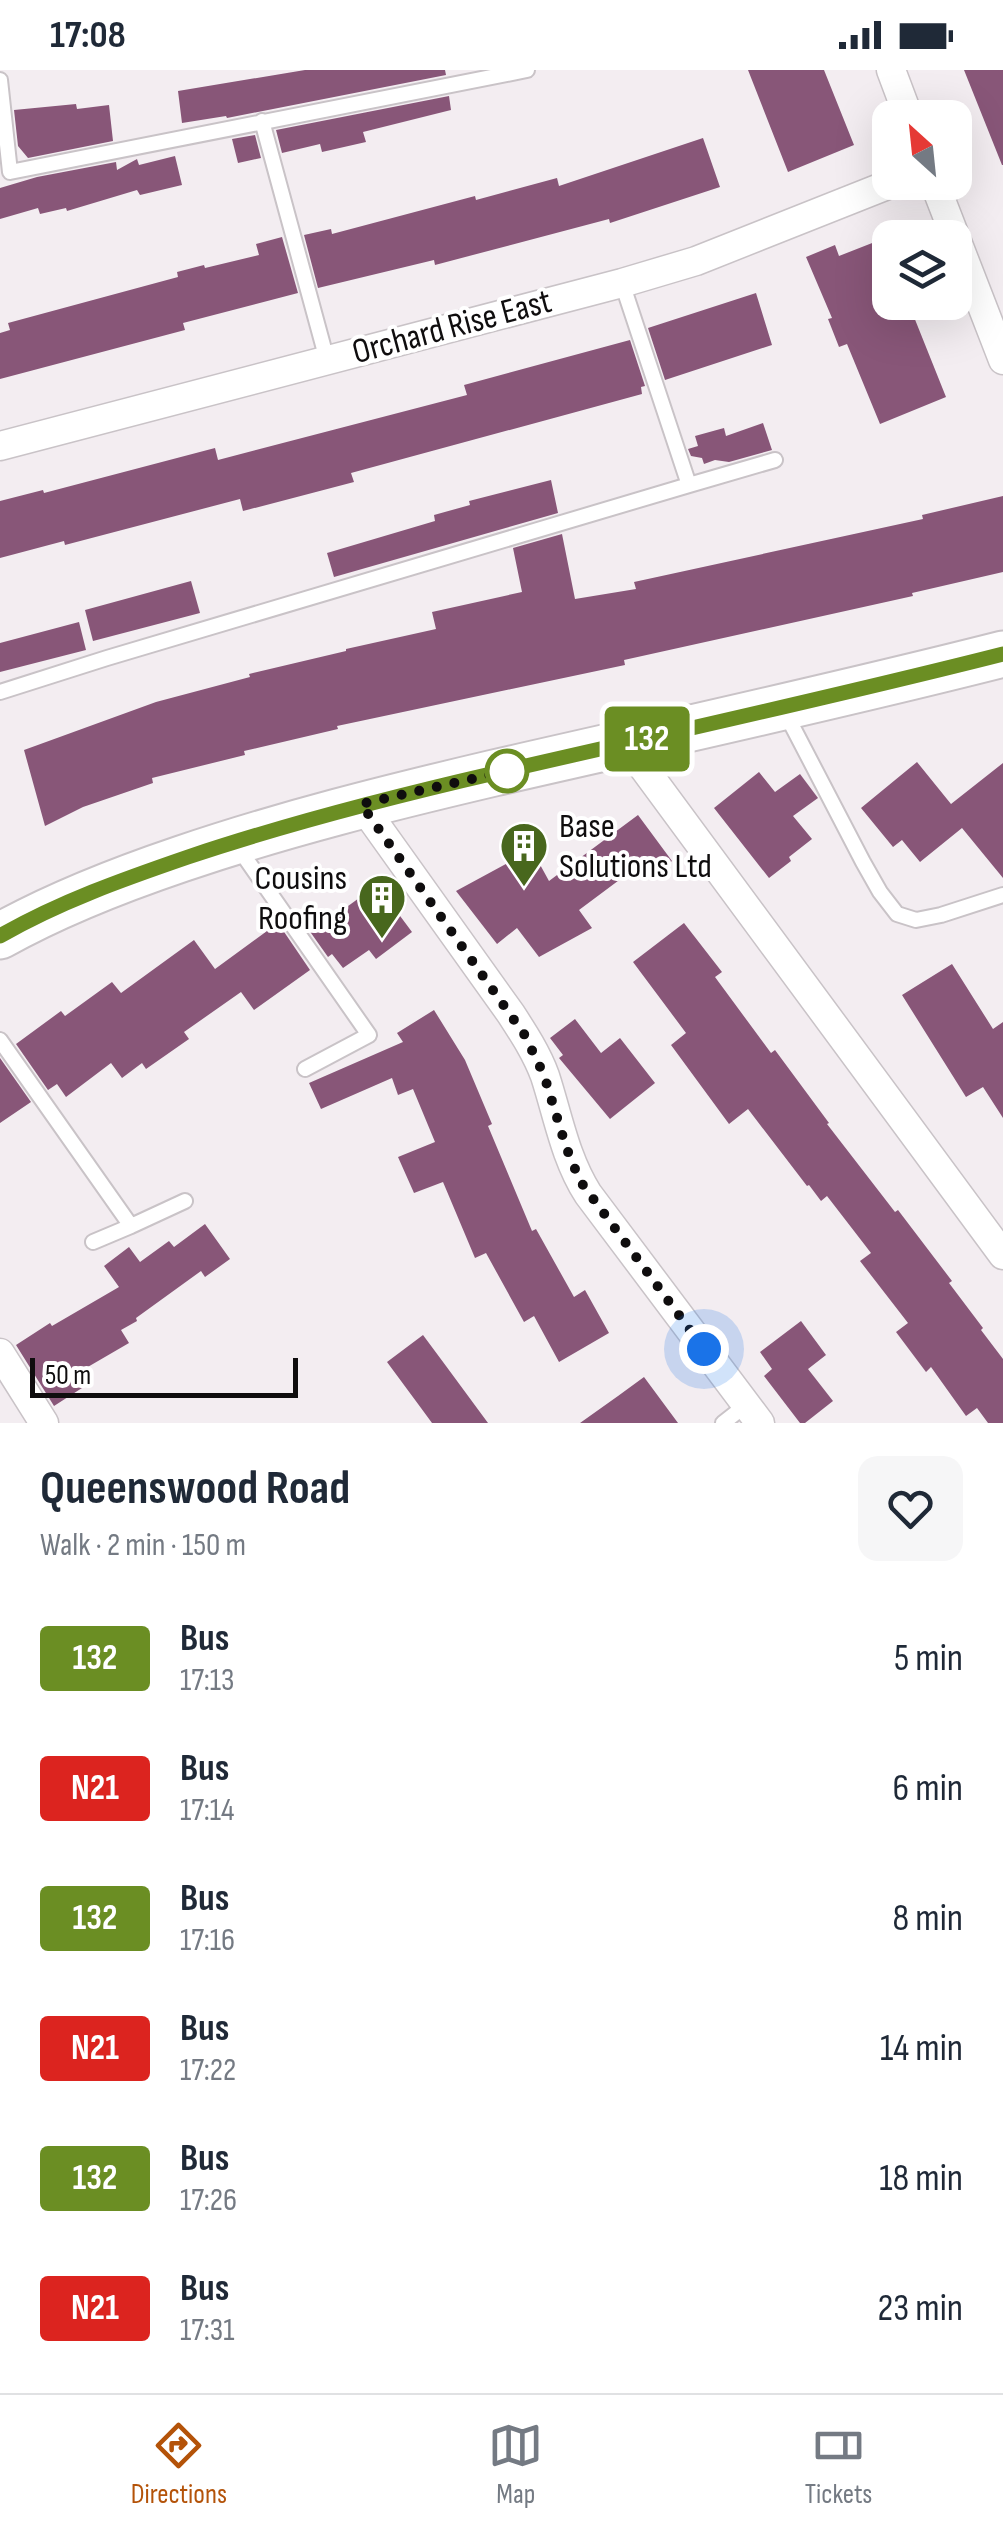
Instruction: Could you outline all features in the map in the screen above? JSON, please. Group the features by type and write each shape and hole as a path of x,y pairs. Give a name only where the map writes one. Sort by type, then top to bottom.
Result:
{"main road":[{"path":"0,936 98,890 234,841 361,804 783,709 1003,654"}],"street":[{"path":"891,70 902,100"},
{"name":"Orchard Rise East","path":"0,446 622,283 696,261 872,191"},
{"path":"941,200 1003,360"},
{"path":"626,744 1003,1255"},
{"path":"361,804 532,1047 566,1147 588,1194 753,1414"},
{"path":"0,1353 44,1423"}],"lane":[{"path":"0,80 5,174 527,70"},
{"path":"262,121 327,360"},
{"path":"622,283 689,485"},
{"path":"0,692 776,460"},
{"path":"783,709 863,862 897,914 916,920 942,916 1003,894"},
{"path":"234,841 370,1035 306,1069"},
{"path":"0,1040 132,1226"},
{"path":"94,1242 185,1201"},
{"path":"722,1423 753,1414"}],"building":[{"path":"305,70 445,70 446,75 227,118 182,123 178,91"},
{"path":"748,70 824,70 854,145 788,172"},
{"path":"964,70 1003,70 1003,165 1002,165"},
{"path":"449,96 451,110 363,132 366,142 322,152 320,144 282,153 276,130"},
{"path":"76,104 77,109 109,105 113,141 28,158 18,146 14,110"},
{"path":"255,135 261,158 238,163 232,139"},
{"path":"703,138 720,187 610,223 609,219 435,265 434,260 318,288 304,235 331,229 332,234 557,178 559,186"},
{"path":"175,156 182,185 140,195 137,190 67,211 66,208 40,214 38,208 0,219 0,188 116,162 117,170 137,159 139,165"},
{"path":"282,237 298,293 183,323 185,330 0,379 0,333 10,330 8,323 178,277 177,272 259,255 256,244"},
{"path":"872,243 872,320 915,320 946,397 880,424 847,344 839,347 828,319 832,318 806,257 835,245 839,256"},
{"path":"756,293 772,345 665,380 648,328"},
{"path":"630,340 645,386 641,387 642,394 351,473 354,482 243,511 240,499 0,558 0,501 215,448 218,460 467,395 464,385"},
{"path":"763,423 772,450 729,462 715,460 704,464 702,458 691,456 688,449 698,446 695,436 724,428 726,436"},
{"path":"551,480 558,513 334,577 327,553 435,521 434,515 470,505 469,501"},
{"path":"1003,496 1003,572 912,593 913,596 624,660 625,665 337,726 338,729 152,778 153,783 83,807 45,826 24,750 156,702 250,677 249,674 436,629 432,612 522,592 513,548 562,534 575,599 636,589 634,582 923,519 922,515"},
{"path":"191,581 200,613 93,641 85,610"},
{"path":"79,622 86,650 0,672 0,643"},
{"path":"917,762 951,804 1003,763 1003,878 962,828 920,862 902,840 893,847 861,808"},
{"path":"759,772 775,792 800,774 818,798 793,816 812,839 769,878 714,808"},
{"path":"638,815 672,861 647,880 638,866 579,910 592,928 539,957 517,928 497,944 456,891 532,850 549,881"},
{"name":"Cousins Roofing","path":"377,885 412,932 376,959 369,950 343,968 332,954 328,957 311,933"},
{"path":"278,923 310,970 254,1010 241,992 184,1032 189,1039 146,1069 142,1063 122,1078 111,1063 66,1097 57,1084 48,1090 16,1044 61,1011 65,1016 112,982 121,993 194,940 215,969"},
{"path":"684,923 722,972 715,977 952,1281 949,1283 1003,1359 1003,1423 988,1423 977,1408 966,1416 931,1367 926,1372 896,1332 908,1323 860,1261 871,1253 827,1196 821,1201 807,1186 748,1109 729,1124 671,1045 686,1033 633,962"},
{"path":"952,964 993,1029 1003,1022 1003,1118 983,1087 966,1097 902,995"},
{"path":"434,1010 465,1060 532,1231 536,1229 574,1297 585,1290 609,1333 559,1362 534,1316 524,1322 486,1253 475,1258 443,1182 414,1193 398,1157 435,1142 413,1089 398,1095 392,1078 321,1109 309,1083 403,1042 397,1033"},
{"path":"575,1019 601,1053 620,1038 655,1083 610,1119 559,1058 563,1055 550,1038"},
{"path":"0,1058 31,1102 0,1123"},
{"path":"205,1224 230,1259 205,1277 201,1271 121,1330 129,1343 74,1375 82,1388 54,1406 16,1345 119,1287 104,1266 129,1247 140,1262 169,1241 174,1247"},
{"path":"801,1321 826,1355 808,1369 833,1401 805,1423 800,1423 764,1376 772,1369 760,1352"},
{"path":"423,1335 488,1423 432,1423 387,1362"},
{"path":"644,1377 678,1423 580,1423 618,1396"}],"bus line":[{"name":"132","path":"0,936 66,903 145,872 361,804 783,709 1003,654"}],"place":[{"name":"Base Solutions Ltd","path":"524,888"},
{"name":"Cousins Roofing","path":"382,940"}],"route":[{"path":"507,771 361,804 532,1047 580,1181 704,1349"}]}
